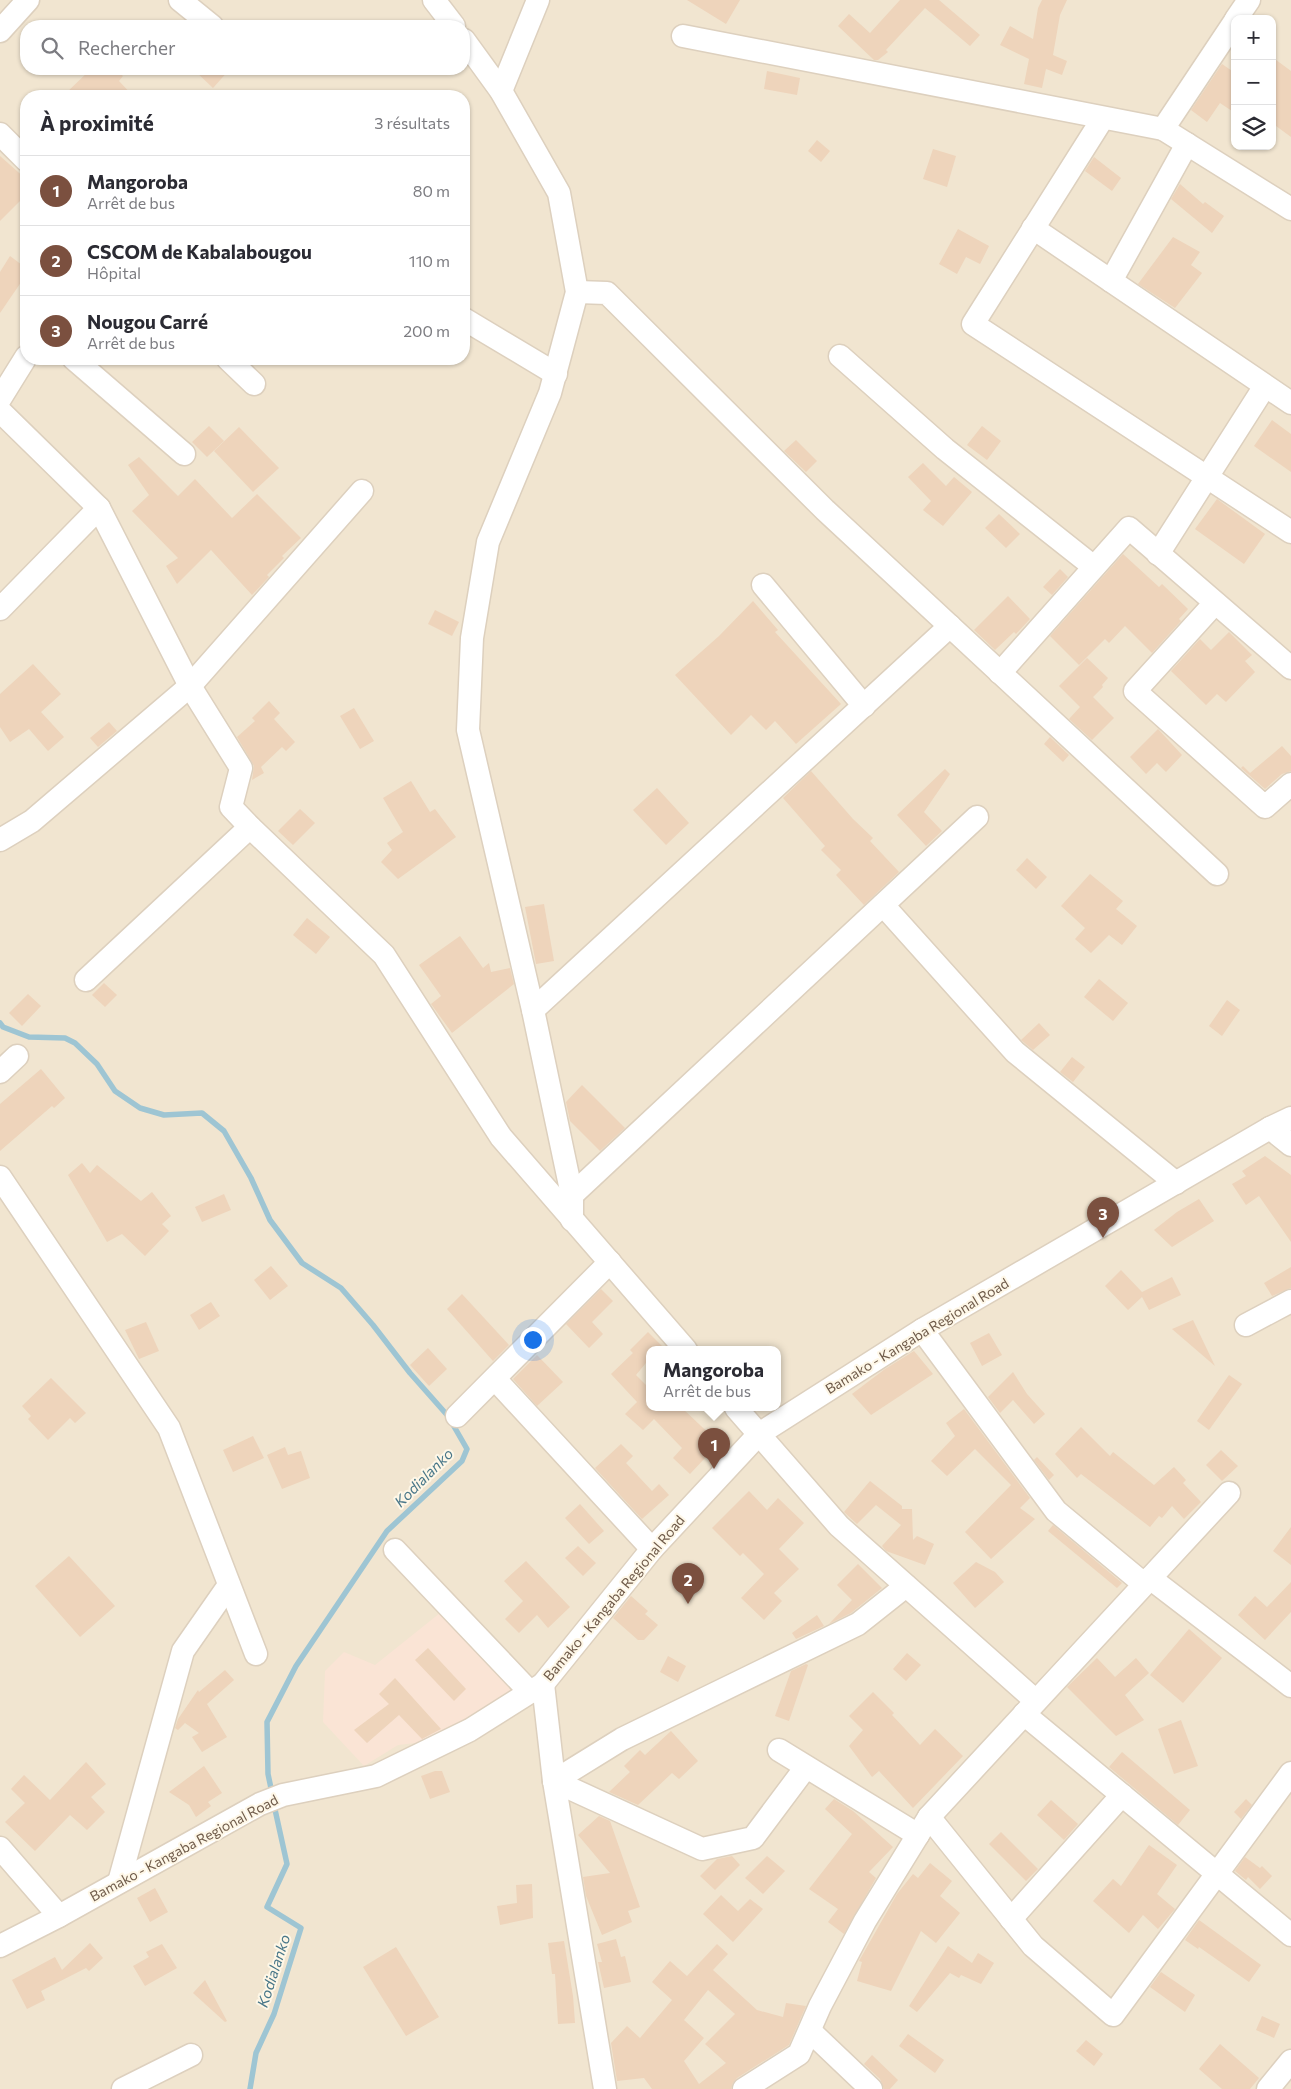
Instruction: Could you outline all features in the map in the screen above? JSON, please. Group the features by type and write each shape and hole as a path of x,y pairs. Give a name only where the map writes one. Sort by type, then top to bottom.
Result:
{"street":[{"path":"0,31 28,0"},
{"path":"180,0 205,20"},
{"path":"434,0 449,20"},
{"path":"501,91 538,0"},
{"path":"1238,15 1248,0"},
{"path":"1163,129 1231,26"},
{"path":"683,36 1163,129 1289,203"},
{"path":"470,48 501,91 559,193 577,292 550,393 488,542 472,638 468,730 533,1010 572,1195 572,1220"},
{"path":"1103,118 973,324 1291,532"},
{"path":"0,134 20,154"},
{"path":"1111,281 1187,144"},
{"path":"1033,228 1291,404"},
{"path":"577,292 608,293 824,510 1217,874"},
{"path":"470,323 556,374"},
{"path":"840,356 944,449 1094,566"},
{"path":"0,399 21,365"},
{"path":"81,365 184,454"},
{"path":"234,365 254,384"},
{"path":"1158,554 1265,386"},
{"path":"0,411 100,508 190,686 241,768 231,807 384,955 501,1137 683,1346"},
{"path":"0,840 32,821 190,686 362,491"},
{"path":"0,609 100,508"},
{"path":"1000,673 1129,528 1291,668"},
{"path":"763,585 864,706"},
{"path":"1215,603 1135,691 1265,807 1291,784"},
{"path":"533,1010 950,626"},
{"path":"572,1195 977,817"},
{"path":"86,980 250,827"},
{"path":"882,905 1015,1052 1176,1182"},
{"path":"0,1072 17,1056"},
{"name":"Bamako - Kangaba Regional Road","path":"0,1946 59,1916 260,1804 283,1795 376,1776 470,1730 537,1688 652,1549 759,1434 922,1330 1176,1182 1291,1118"},
{"path":"1270,1128 1291,1145"},
{"path":"0,1177 169,1428 256,1654"},
{"path":"457,1416 610,1262"},
{"path":"1246,1325 1286,1311"},
{"path":"922,1330 1056,1511 1147,1581 1291,1686"},
{"path":"495,1379 652,1549"},
{"path":"739,1411 839,1526 906,1586 1122,1795 1291,1935"},
{"path":"744,2089 799,2054 820,2006 865,1922 923,1826 1030,1707 1229,1493"},
{"path":"395,1550 537,1688 605,2089"},
{"path":"119,1882 183,1651 229,1585"},
{"path":"554,1781 622,1739 858,1624 906,1586"},
{"path":"780,1750 806,1767 923,1826 1011,1919 1033,1946 1113,2015 1291,1773"},
{"path":"554,1781 702,1849 753,1838 806,1767"},
{"path":"1011,1919 1122,1795"},
{"path":"0,1848 59,1916"},
{"path":"810,2031 871,2089"},
{"path":"123,2089 191,2054"},
{"path":"1268,2089 1291,2061"}],"shaded area":[{"path":"0,0 1291,0 1291,2089 0,2089"},
{"path":"445,1609 512,1690 432,1741 398,1745 364,1766 323,1722 325,1671 344,1652 375,1665"}],"building":[{"path":"687,0 740,0 726,24"},
{"path":"900,0 939,0 980,35 970,46 925,8 886,50 888,52 878,60 874,60 838,26 849,14 870,33"},
{"path":"1042,0 1067,0 1060,15 1053,55 1067,61 1062,75 1046,69 1042,88 1024,84 1029,59 1000,45 1010,26 1033,39 1038,8"},
{"path":"1276,60 1291,71 1291,137 1276,126"},
{"path":"1222,64 1231,70 1231,110 1220,103 1207,122 1191,110"},
{"path":"767,71 800,78 797,95 764,89"},
{"path":"85,75 122,75 119,81 127,90 69,90"},
{"path":"199,75 225,75 213,88"},
{"path":"817,140 830,151 821,162 808,151"},
{"path":"933,149 956,156 947,187 923,179"},
{"path":"0,156 20,174 20,201 0,221"},
{"path":"1094,157 1121,178 1112,191 1085,171"},
{"path":"1180,184 1203,204 1205,202 1224,216 1212,233 1171,199"},
{"path":"958,229 989,246 980,264 966,257 957,274 939,264"},
{"path":"1173,237 1200,252 1191,265 1202,273 1175,308 1138,284"},
{"path":"10,256 20,264 20,284 0,313 0,272"},
{"path":"1272,420 1291,434 1291,472 1254,446"},
{"path":"209,426 224,441 207,457 192,442"},
{"path":"982,426 1001,441 987,460 967,445"},
{"path":"239,427 279,468 253,492 214,451"},
{"path":"796,440 817,461 806,472 784,451"},
{"path":"139,457 178,496 195,479 232,518 257,494 301,538 282,556 284,558 267,575 269,577 252,595 211,550 177,584 166,566 178,558 132,511 149,495 128,465"},
{"path":"923,463 946,486 954,477 972,492 943,526 923,510 931,501 908,477"},
{"path":"1217,499 1265,534 1244,564 1195,529"},
{"path":"999,514 1020,534 1006,548 985,528"},
{"path":"1123,554 1159,587 1162,584 1188,609 1179,619 1181,621 1152,653 1125,626 1109,643 1105,639 1079,665 1050,636"},
{"path":"1060,569 1068,577 1052,595 1043,587"},
{"path":"1008,596 1030,619 1016,634 1014,632 995,650 974,630"},
{"path":"753,601 778,630 775,632 841,704 796,744 775,721 766,730 751,715 731,735 675,675 719,636"},
{"path":"435,610 459,622 452,636 428,624"},
{"path":"1229,632 1252,655 1245,661 1255,672 1226,702 1217,694 1206,705 1171,671 1200,639 1211,650"},
{"path":"1087,658 1108,678 1102,685 1103,687 1093,697 1114,718 1092,740 1069,719 1080,707 1059,686"},
{"path":"33,664 61,694 41,712 64,737 48,751 29,729 10,742 0,727 0,694"},
{"path":"269,701 280,713 274,719 295,742 286,751 282,747 261,767 264,773 252,780 254,766 237,737 255,721 252,718"},
{"path":"354,708 374,741 360,749 340,716"},
{"path":"109,722 117,731 98,747 90,738"},
{"path":"1158,729 1182,755 1166,772 1157,763 1146,774 1130,757"},
{"path":"1050,737 1069,755 1063,762 1044,744"},
{"path":"1282,746 1291,756 1291,771 1282,774 1265,789 1241,768 1243,766 1250,773"},
{"path":"945,769 950,774 924,812 942,831 926,846 897,815"},
{"path":"811,771 853,819 873,838 870,841 899,872 864,905 836,875 841,870 821,850 825,846 783,798"},
{"path":"411,781 430,812 435,809 456,837 398,879 381,862 392,850 387,843 403,832 383,798"},
{"path":"657,788 689,823 666,845 633,810"},
{"path":"300,809 315,823 293,845 278,831"},
{"path":"1027,858 1047,877 1036,889 1016,870"},
{"path":"1090,874 1123,901 1116,909 1137,926 1122,945 1109,935 1091,953 1075,939 1085,928 1061,906"},
{"path":"544,904 554,961 536,964 525,907"},
{"path":"307,918 330,937 316,954 293,935"},
{"path":"460,936 483,968 489,963 491,972 510,968 514,984 452,1033 431,1004 441,996 419,965"},
{"path":"1099,979 1128,1003 1113,1021 1084,997"},
{"path":"104,983 117,995 105,1007 92,995"},
{"path":"28,994 41,1006 22,1026 9,1013"},
{"path":"1227,1000 1240,1010 1222,1036 1209,1026"},
{"path":"1039,1023 1050,1035 1033,1050 1021,1040"},
{"path":"1072,1057 1085,1067 1073,1082 1060,1072"},
{"path":"41,1069 65,1098 54,1108 52,1106 0,1151 0,1104"},
{"path":"582,1085 625,1128 600,1151 570,1121 566,1102"},
{"path":"1265,1156 1291,1175 1291,1242 1259,1196 1246,1205 1232,1184 1246,1176 1242,1171"},
{"path":"82,1163 90,1173 97,1165 141,1201 152,1192 171,1216 162,1224 169,1231 145,1256 122,1234 107,1242 68,1175"},
{"path":"224,1194 231,1210 202,1222 195,1207"},
{"path":"1199,1199 1214,1221 1172,1247 1154,1230 1177,1212"},
{"path":"271,1266 288,1286 270,1300 254,1280"},
{"path":"1291,1267 1291,1288 1272,1296 1264,1283"},
{"path":"1121,1270 1142,1292 1172,1277 1181,1295 1149,1310 1142,1297 1128,1310 1105,1286"},
{"path":"601,1289 613,1301 592,1322 603,1334 589,1348 566,1324"},
{"path":"462,1294 509,1345 493,1361 447,1309"},
{"path":"211,1302 220,1316 199,1330 190,1315"},
{"path":"1193,1320 1215,1366 1172,1329"},
{"path":"146,1322 159,1351 139,1359 125,1330"},
{"path":"648,1332 662,1346 646,1346 646,1363 636,1375 646,1385 646,1411 685,1411 719,1443 690,1474 673,1458 682,1448 654,1419 643,1430 625,1414 637,1402 611,1374 633,1353 630,1350"},
{"path":"989,1333 1002,1355 982,1366 970,1343"},
{"path":"428,1348 447,1369 429,1386 410,1365"},
{"path":"914,1351 933,1374 871,1415 852,1394 885,1369"},
{"path":"537,1355 563,1382 537,1406 513,1379"},
{"path":"1013,1372 1027,1394 1045,1414 1034,1424 1013,1400 1000,1413 988,1397"},
{"path":"1229,1375 1242,1384 1209,1430 1197,1421"},
{"path":"51,1378 86,1413 75,1423 70,1418 48,1440 28,1419 31,1416 22,1406"},
{"path":"964,1409 1030,1498 1020,1508 1035,1519 991,1559 965,1532 1011,1485 975,1449 947,1476 931,1461 955,1436 946,1423"},
{"path":"1081,1427 1110,1456 1113,1452 1154,1485 1174,1467 1186,1480 1183,1483 1201,1502 1184,1519 1172,1506 1162,1518 1159,1516 1150,1527 1081,1474 1077,1478 1055,1454"},
{"path":"253,1436 264,1458 233,1472 223,1450"},
{"path":"621,1444 633,1456 626,1463 652,1491 659,1484 669,1495 642,1519 595,1468"},
{"path":"285,1447 288,1455 301,1451 310,1478 282,1489 267,1455"},
{"path":"1221,1450 1238,1466 1222,1481 1206,1465"},
{"path":"1037,1457 1054,1475 1049,1480 1034,1460"},
{"path":"870,1481 902,1506 902,1509 912,1509 913,1540 917,1536 934,1544 925,1565 886,1551 882,1546 901,1525 876,1505 857,1524 844,1512"},
{"path":"749,1491 767,1510 778,1498 804,1523 779,1549 799,1569 774,1593 782,1601 764,1620 741,1598 764,1574 743,1553 740,1556 712,1528"},
{"path":"580,1504 604,1531 589,1544 565,1518"},
{"path":"1053,1525 1122,1583 1117,1588 1048,1531"},
{"path":"1291,1527 1291,1565 1273,1551"},
{"path":"578,1546 596,1563 583,1576 565,1558"},
{"path":"69,1556 115,1606 80,1637 35,1586"},
{"path":"526,1561 570,1607 548,1628 537,1615 519,1633 505,1619 523,1601 504,1581"},
{"path":"976,1562 995,1572 1004,1582 975,1608 953,1583"},
{"path":"858,1564 882,1588 851,1613 829,1624 852,1600 837,1585"},
{"path":"1291,1582 1291,1612 1265,1640 1238,1615 1255,1596 1267,1607"},
{"path":"631,1596 648,1611 645,1614 658,1625 644,1640 638,1640 613,1618"},
{"path":"817,1615 824,1626 796,1639 792,1633"},
{"path":"1189,1629 1222,1658 1183,1703 1150,1675"},
{"path":"428,1648 466,1689 454,1701 415,1660"},
{"path":"907,1653 921,1665 906,1681 893,1669"},
{"path":"668,1656 686,1666 678,1682 660,1672"},
{"path":"1097,1658 1115,1677 1136,1658 1149,1673 1125,1695 1144,1720 1116,1736 1067,1687"},
{"path":"806,1664 808,1665 789,1721 775,1716 791,1671"},
{"path":"225,1670 234,1680 207,1704 227,1737 202,1752 192,1737 199,1733 185,1723 178,1730 175,1728 178,1719 198,1690 199,1692"},
{"path":"395,1678 441,1729 422,1739 399,1715 367,1743 354,1730 389,1704 379,1694"},
{"path":"873,1692 894,1713 892,1715 920,1745 935,1729 963,1756 913,1808 879,1771 872,1777 849,1746 863,1730 849,1716"},
{"path":"1181,1720 1198,1766 1174,1774 1158,1729"},
{"path":"671,1731 698,1761 679,1779 672,1773 638,1805 609,1792 630,1772 624,1766 640,1750 645,1755"},
{"path":"1122,1752 1190,1810 1178,1825 1109,1767"},
{"path":"86,1762 106,1784 91,1797 105,1812 87,1830 70,1815 35,1851 5,1822 25,1803 11,1789 24,1775 50,1800"},
{"path":"204,1766 222,1793 208,1802 211,1806 196,1817 189,1805 169,1792"},
{"path":"435,1771 442,1771 450,1792 430,1799 421,1776"},
{"path":"834,1799 853,1811 893,1847 869,1872 876,1878 844,1934 828,1922 838,1909 809,1889 852,1834 825,1809"},
{"path":"1246,1799 1252,1805 1241,1819 1234,1812"},
{"path":"1051,1800 1078,1824 1064,1840 1037,1815"},
{"path":"599,1816 610,1821 640,1907 628,1911 632,1922 602,1935 586,1896 583,1877 610,1873 578,1835"},
{"path":"1001,1832 1038,1869 1026,1881 989,1844"},
{"path":"1149,1845 1177,1865 1157,1894 1175,1909 1158,1929 1143,1915 1129,1933 1093,1901 1113,1879 1121,1886"},
{"path":"732,1856 740,1865 715,1890 700,1876 717,1859"},
{"path":"767,1856 785,1871 763,1894 745,1878"},
{"path":"1245,1857 1260,1868 1262,1866 1272,1876 1260,1889 1248,1877 1246,1880 1235,1871"},
{"path":"930,1863 952,1881 940,1896 960,1913 936,1943 921,1931 891,1991 857,1981 862,1962 859,1961 897,1894 913,1874 918,1878"},
{"path":"532,1884 533,1918 500,1925 497,1906 517,1903 516,1885"},
{"path":"155,1888 168,1912 150,1922 137,1898"},
{"path":"721,1895 738,1911 750,1899 763,1909 733,1942 703,1914"},
{"path":"1199,1920 1261,1965 1249,1982 1199,1947 1198,1949 1185,1940"},
{"path":"616,1939 621,1957 625,1956 631,1982 604,1988 598,1962 602,1962 597,1944"},
{"path":"564,1941 573,1996 575,2023 558,2024 555,1974 552,1974 548,1943"},
{"path":"90,1943 103,1958 89,1971 86,1968 41,1991 45,2000 27,2009 12,1980 55,1957 62,1970"},
{"path":"162,1944 177,1968 145,1986 133,1966 149,1957 146,1952"},
{"path":"717,1944 728,1954 713,1970 757,2010 783,2017 786,2003 806,2006 789,2045 737,2078 731,2089 652,2089 644,2078 617,2081 611,2043 627,2026 640,2038 672,2000 652,1982 670,1961 687,1976","holes":["708,1990 735,2014 705,2044 726,2063 699,2084 684,2061 704,2038 684,2020"]},
{"path":"948,1946 972,1963 978,1953 994,1963 981,1984 961,1975 959,1978 950,1973 917,2012 909,2006"},
{"path":"396,1947 439,2017 406,2036 363,1967"},
{"path":"1161,1972 1195,1995 1185,2012 1150,1987"},
{"path":"205,1980 227,2021 225,2022 193,1993"},
{"path":"1262,2016 1280,2024 1274,2038 1256,2030"},
{"path":"908,2034 944,2060 935,2073 899,2046"},
{"path":"1086,2040 1103,2054 1094,2066 1076,2051"},
{"path":"1220,2044 1259,2078 1250,2089 1222,2089 1199,2069"},
{"path":"872,2055 898,2080 890,2089 884,2089 880,2079 864,2064"}],"waterway":[{"name":"Kodialanko","path":"0,1023 3,1027 29,1037 65,1038 75,1043 97,1064 115,1091 140,1108 164,1115 202,1113 224,1131 251,1178 270,1220 302,1263 341,1288 373,1325 410,1373 448,1416 467,1449 462,1461 387,1531 296,1666 267,1722 268,1774 272,1793"},
{"name":"Kodialanko","path":"250,2089 256,2053 274,2014 301,1928 267,1907 287,1864 274,1805"}],"place":[{"name":"Nougou Carré","path":"1103,1238"},
{"name":"Mangoroba","path":"714,1469"},
{"name":"CSCOM de Kabalabougou","path":"688,1604"}]}
